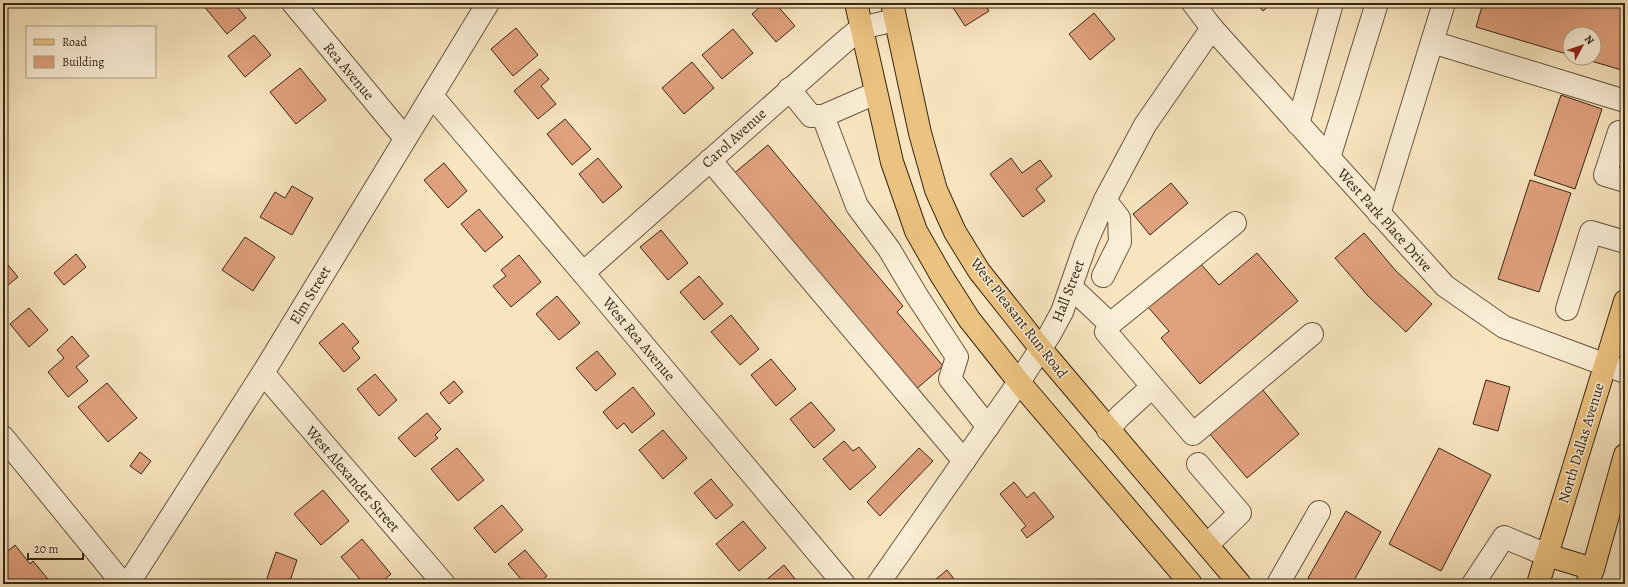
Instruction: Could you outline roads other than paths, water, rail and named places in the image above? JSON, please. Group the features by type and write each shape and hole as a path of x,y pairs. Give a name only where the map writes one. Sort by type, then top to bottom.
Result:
{"main road":[{"path":"856,3 892,162 916,231 941,275 969,319 1019,382 1191,584"},
{"name":"West Pleasant Run Road","path":"894,11 920,133 936,190 955,232 979,271 1041,349 1108,430 1240,584"},
{"name":"North Dallas Avenue","path":"1538,584 1547,554 1615,368 1625,301"},
{"path":"1547,554 1590,576 1625,454"}],"street":[{"name":"Rea Avenue","path":"293,3 405,138"},
{"name":"Elm Street","path":"128,584 263,373 488,3"},
{"name":"West Park Place Drive","path":"1193,3 1212,28 1445,286 1504,327 1615,368"},
{"path":"1298,124 1332,3"},
{"path":"1329,158 1377,3"},
{"path":"1379,214 1444,3"},
{"name":"Carol Avenue","path":"583,273 820,61 861,28 894,11"},
{"name":"Hall Street","path":"878,584 1041,349 1062,312 1086,243 1105,200 1144,125 1212,28"},
{"path":"1432,42 1625,101"},
{"path":"789,88 811,116 823,116 876,93"},
{"name":"West Rea Avenue","path":"432,96 844,584"},
{"path":"823,116 857,206 889,249 917,296 958,356 950,380 988,427"},
{"path":"1625,134 1619,132 1606,175 1625,181"},
{"path":"710,160 964,461"},
{"path":"1103,276 1120,242 1119,218 1105,200"},
{"path":"1235,223 1110,324 1106,332 1193,434 1312,334"},
{"path":"1567,308 1590,232 1625,242"},
{"path":"1086,243 1114,253"},
{"path":"1071,287 1110,324"},
{"name":"West Alexander Street","path":"263,373 444,584"},
{"path":"1108,430 1120,416 1152,387"},
{"path":"3,437 123,584"},
{"path":"1198,464 1240,513 1207,545"},
{"path":"1278,584 1319,512"},
{"path":"1473,584 1504,537 1547,554"}]}
